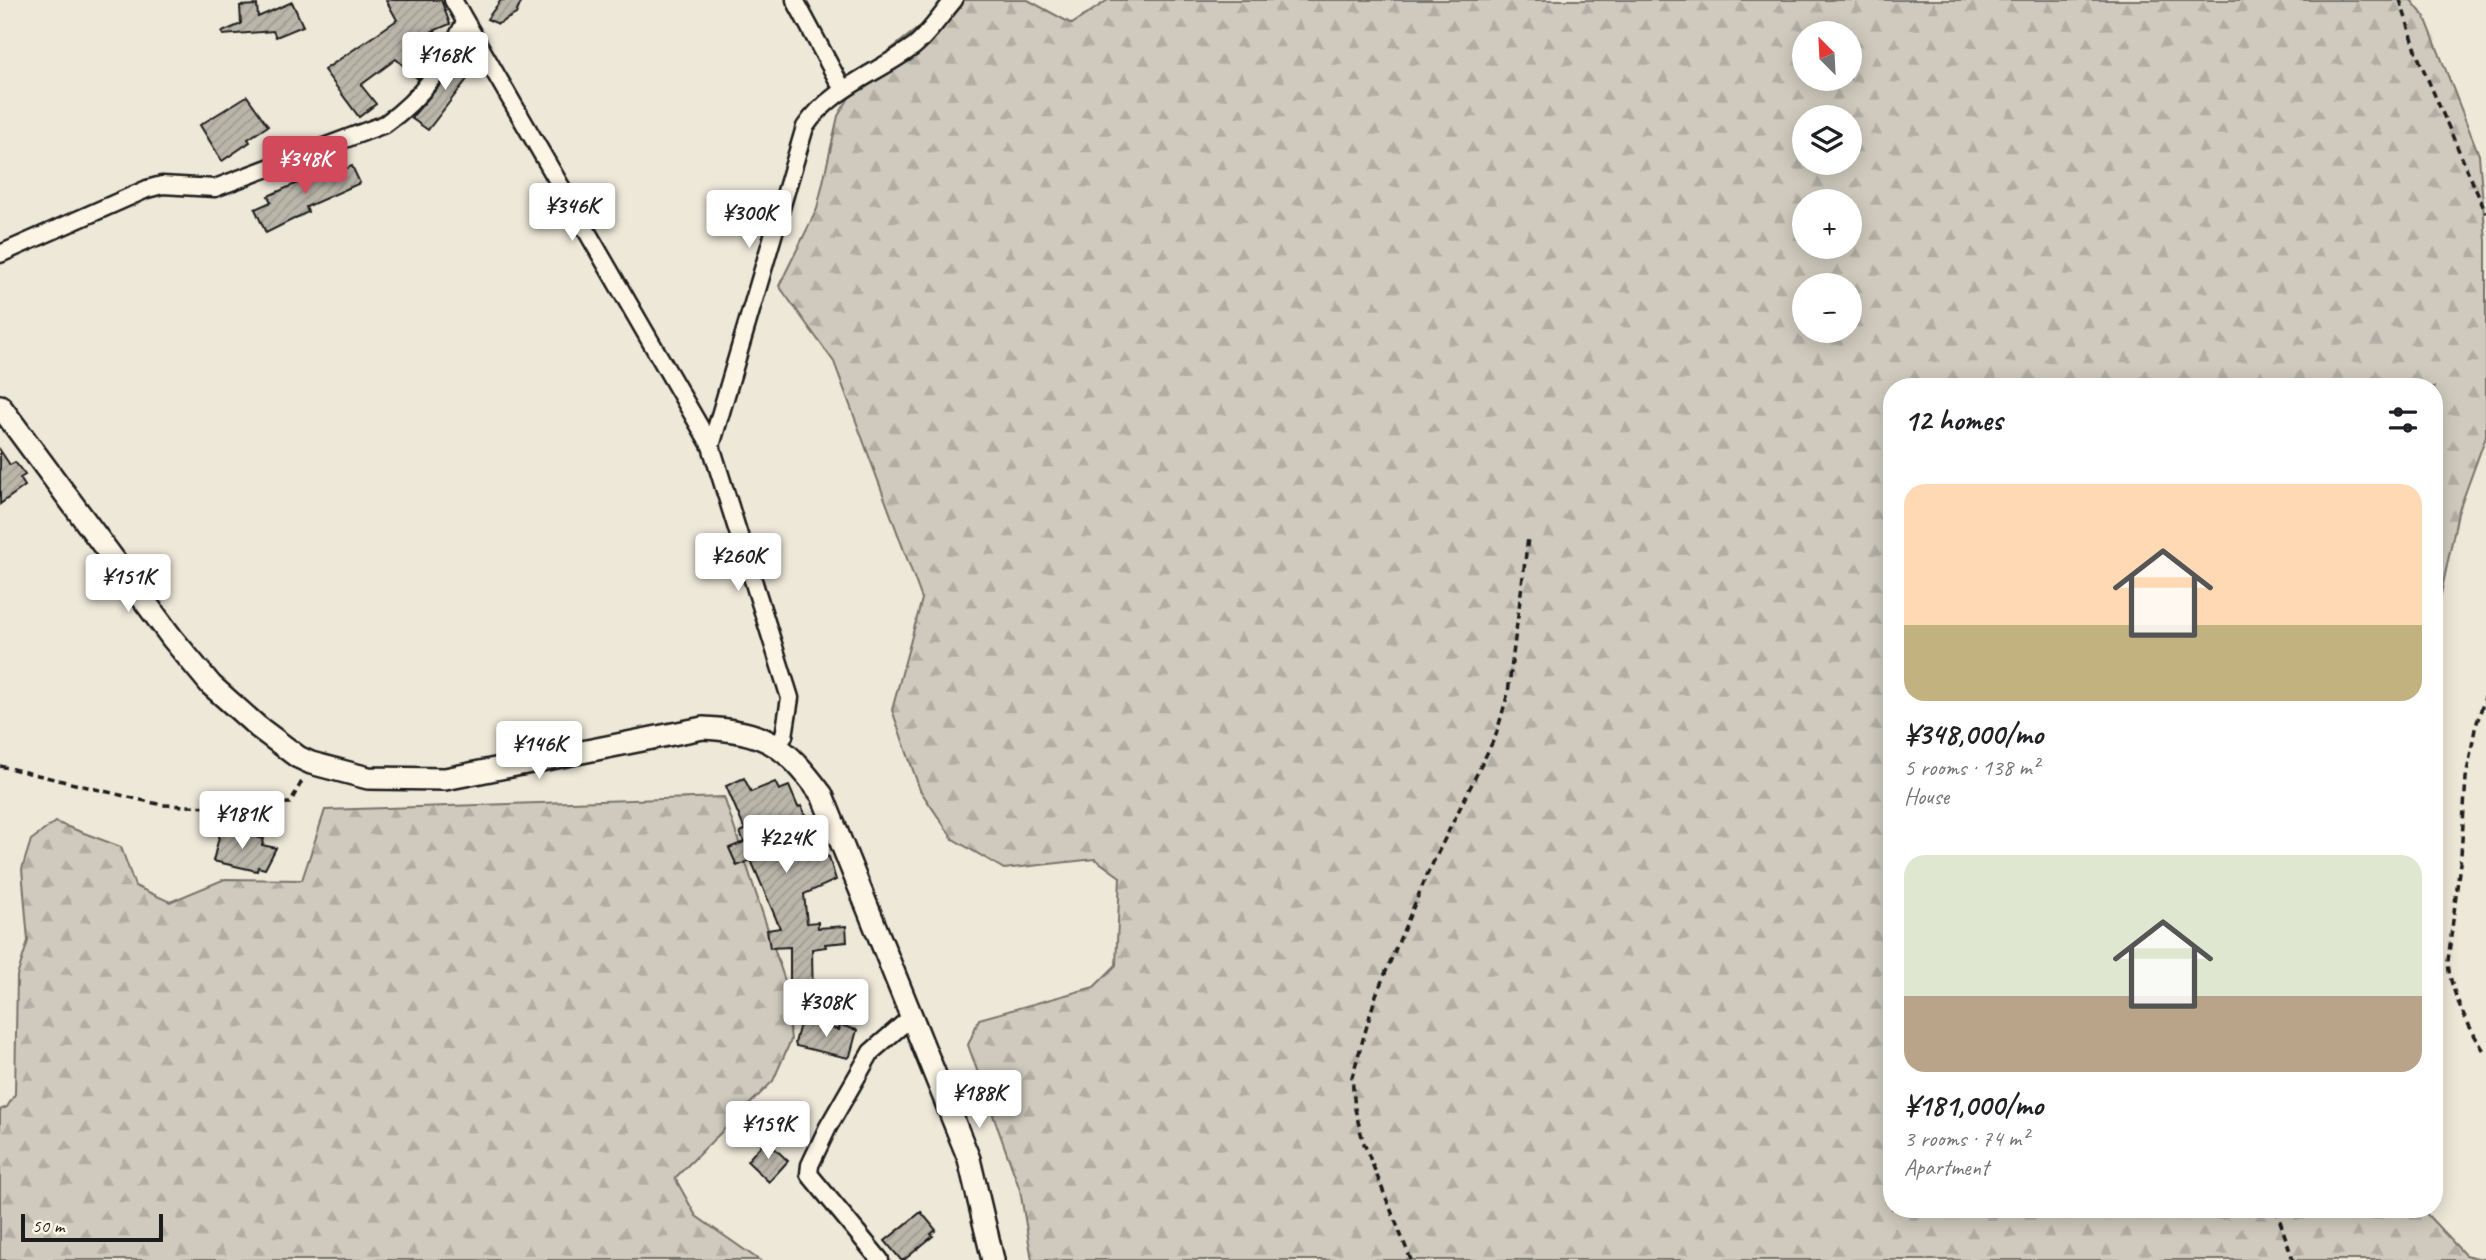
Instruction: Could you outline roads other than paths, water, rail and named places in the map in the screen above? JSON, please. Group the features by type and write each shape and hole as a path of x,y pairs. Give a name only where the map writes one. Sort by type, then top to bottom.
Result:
{"street":[{"path":"453,0 711,446 790,698 785,736 777,745"},
{"path":"795,0 843,90"},
{"path":"711,446 801,139 811,118 843,90 917,44 954,0"},
{"path":"0,254 147,189 162,185 215,188 385,124 405,110 429,84 449,55 465,22"},
{"path":"0,405 172,638 211,685 258,727 298,757 311,763 368,778 445,779 703,727 738,730 777,745 802,767 822,795 969,1159 993,1260"},
{"path":"880,1260 808,1174 828,1127 871,1052 911,1018"}]}
